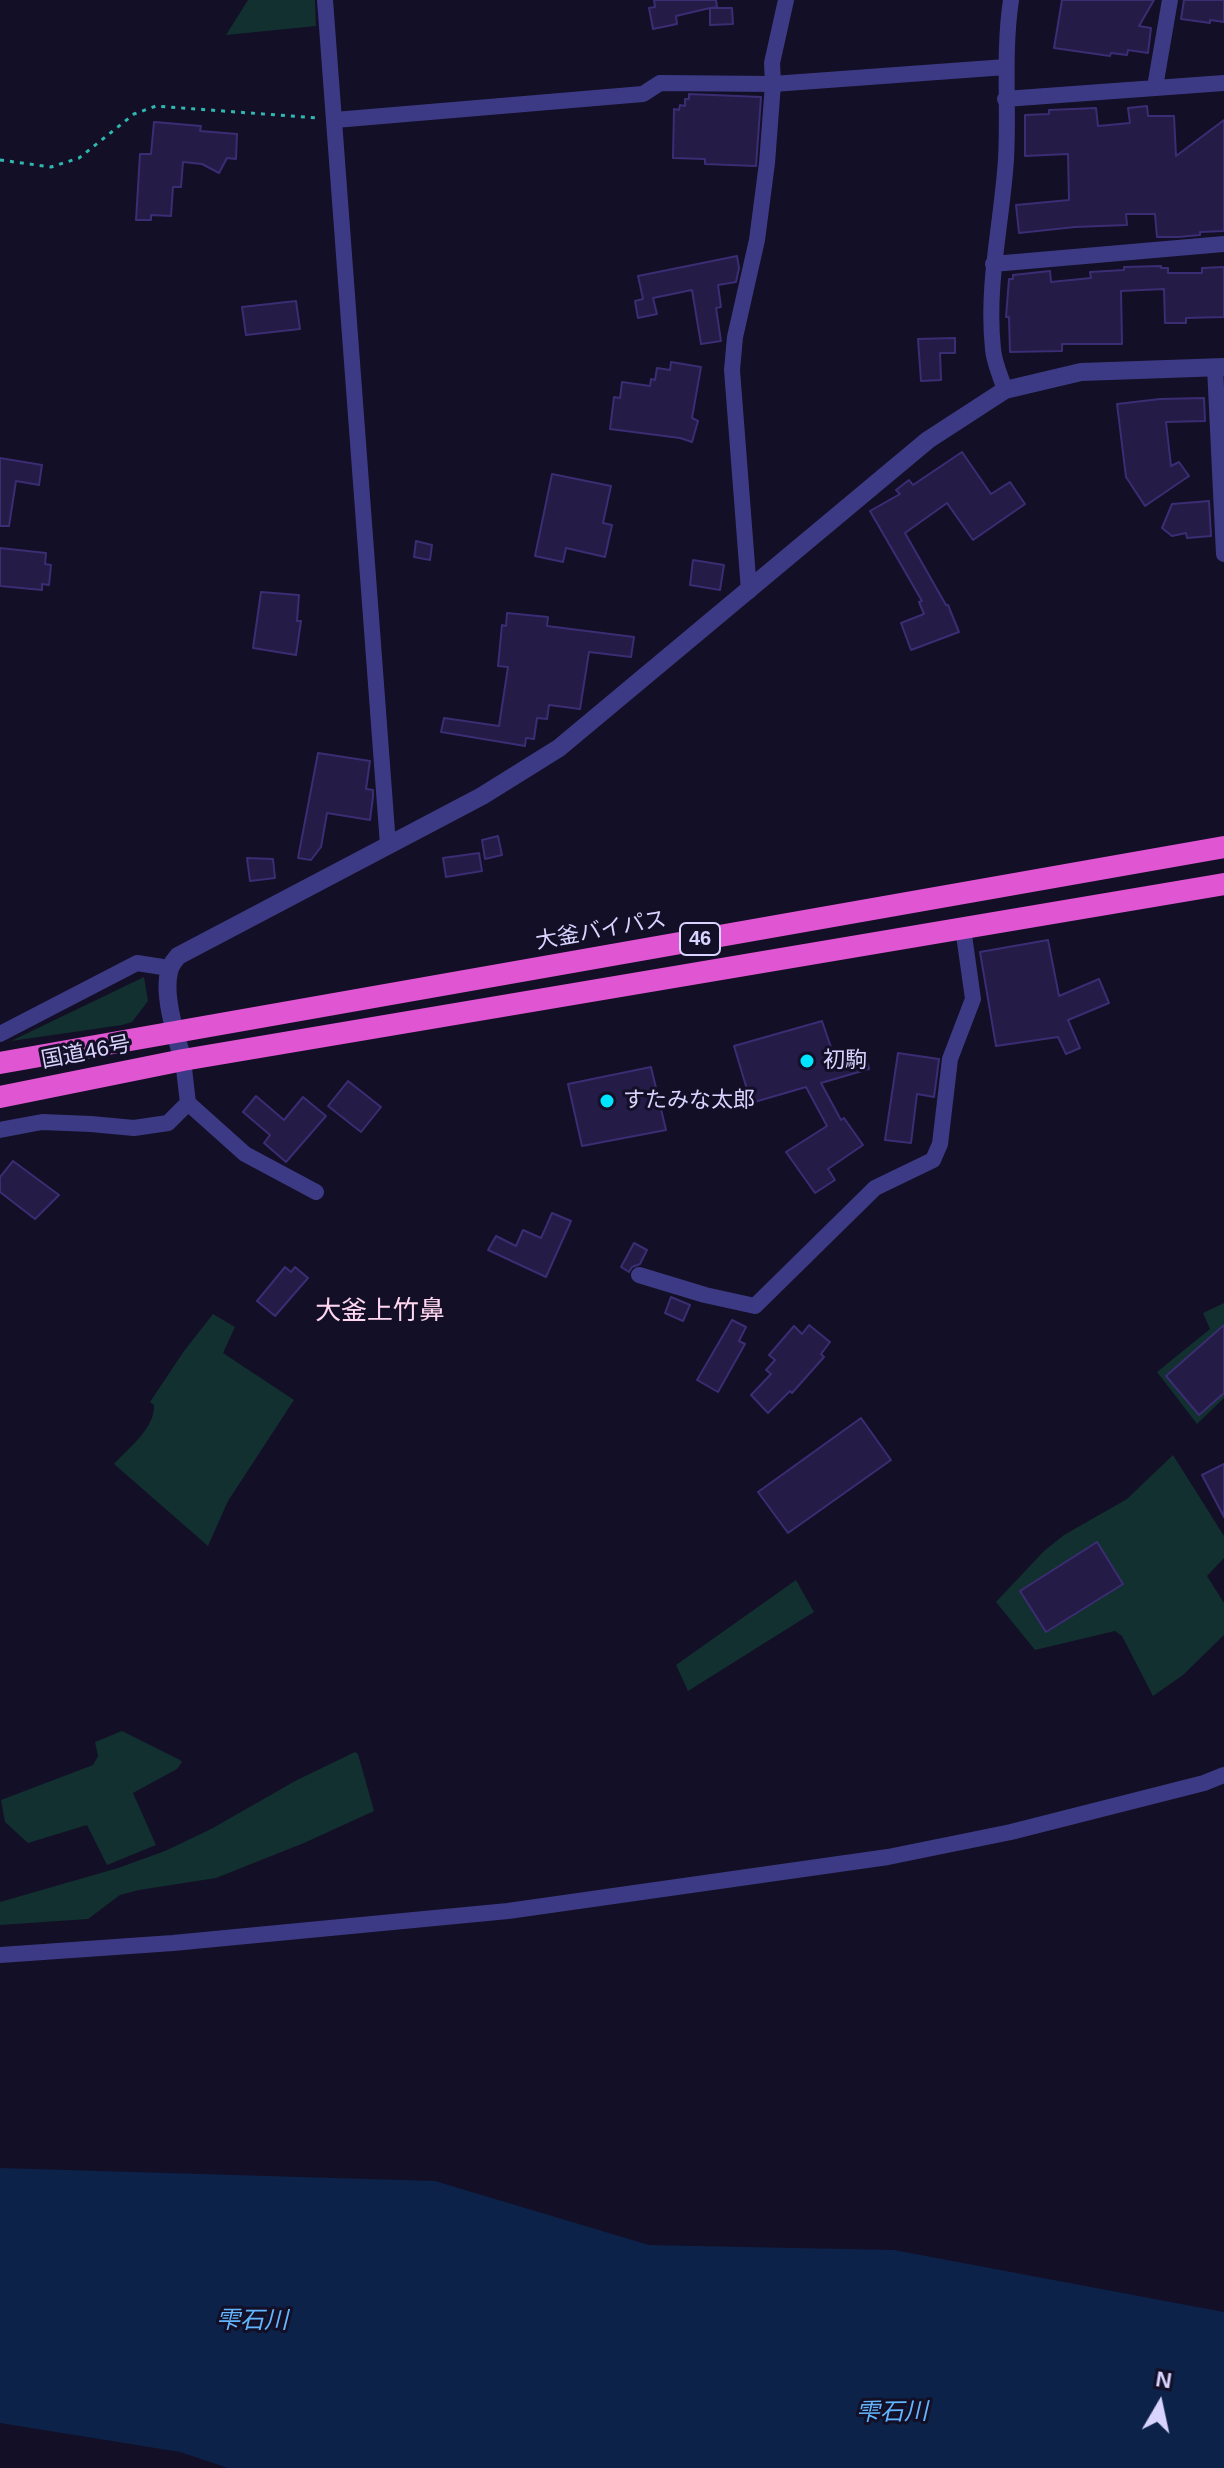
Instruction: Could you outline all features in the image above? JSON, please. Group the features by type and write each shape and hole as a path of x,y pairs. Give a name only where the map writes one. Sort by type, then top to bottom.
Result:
{"highway":[{"name":"大釜バイパス","path":"176,1033 1224,847"},
{"name":"46","path":"183,1060 1224,884"},
{"name":"国道46号","path":"0,1063 176,1033"},
{"name":"国道46号","path":"0,1097 183,1060"}],"street":[{"path":"325,0 388,845"},
{"path":"749,591 732,370 735,337 757,240 773,84 772,63 786,0"},
{"path":"1005,390 993,352 993,264 1006,159 1006,67 1011,0"},
{"path":"1155,87 1170,0"},
{"path":"335,120 643,94 660,83 773,84 1006,67"},
{"path":"1005,99 1224,83"},
{"path":"993,264 1224,244"},
{"path":"316,1192 245,1154 188,1103 183,1060 167,983 169,968 178,956 482,796 559,748 928,440 1005,390 1081,372 1220,367 1224,554"},
{"path":"639,1275 755,1306 875,1188 933,1160 940,1144 950,1059 973,999 963,928"},
{"path":"0,1034 137,963 169,968"},
{"path":"0,1130 42,1122 146,1127 168,1123 188,1103"},
{"path":"0,1955 173,1943 508,1911 888,1857 1011,1832 1204,1783 1224,1775"}],"path":[{"path":"0,160 51,167 79,158 134,114 156,106 335,120"}],"green space":[{"path":"248,0 315,0 316,26 226,35"},
{"path":"144,977 148,1001 132,1022 11,1041"},
{"path":"1224,1303 1224,1398 1197,1424 1157,1372 1210,1329 1203,1313"},
{"path":"213,1314 235,1327 223,1353 294,1400 228,1501 208,1546 114,1464 145,1430 153,1414 154,1405 150,1402"},
{"path":"1173,1455 1224,1536 1224,1558 1207,1576 1224,1603 1224,1635 1183,1675 1153,1696 1122,1636 1115,1631 1035,1650 996,1602 1044,1551 1064,1535 1127,1499"},
{"path":"796,1580 814,1612 688,1691 676,1665"},
{"path":"122,1731 182,1762 177,1769 133,1793 156,1845 107,1865 87,1825 28,1843 5,1822 1,1800 93,1765 98,1756 95,1742"},
{"path":"355,1752 374,1811 216,1878 120,1895 88,1919 0,1925 0,1902 165,1851"}],"water":[{"name":"雫石川","path":"0,2168 435,2181 649,2245 894,2250 1224,2312 1224,2468 228,2468 180,2452 0,2423"}],"building":[{"path":"654,0 716,0 717,7 711,8 732,8 733,24 710,25 710,8 676,16 677,24 653,29 649,8 655,7"},
{"path":"1062,0 1154,0 1139,26 1151,28 1148,53 1128,50 1127,55 1111,53 1110,56 1054,48"},
{"path":"1184,0 1224,0 1224,22 1181,19"},
{"path":"689,94 761,97 756,166 705,164 705,159 673,158 674,109 685,106"},
{"path":"1147,106 1148,116 1174,116 1176,156 1224,120 1224,231 1157,237 1155,214 1126,214 1127,225 1019,233 1016,205 1069,200 1068,154 1025,156 1025,115 1049,114 1049,110 1096,108 1098,126 1130,123 1128,108"},
{"path":"154,122 201,126 200,131 237,134 236,159 227,158 219,173 202,164 183,162 181,187 173,187 171,216 151,215 151,220 136,220 140,154 151,154"},
{"path":"737,256 739,268 736,282 718,285 721,307 716,308 721,341 701,344 692,290 653,298 657,314 638,318 635,301 643,299 638,276"},
{"path":"1124,267 1168,268 1168,273 1202,273 1202,268 1224,267 1224,317 1186,318 1186,323 1165,323 1164,289 1121,291 1122,344 1062,344 1062,351 1010,352 1009,317 1006,317 1009,279 1013,279 1013,275 1050,271 1051,282 1091,278 1090,272 1124,270"},
{"path":"296,301 300,329 246,335 242,307"},
{"path":"955,338 955,353 940,353 941,380 921,381 918,339"},
{"path":"671,362 701,367 692,418 698,421 692,442 610,429 614,397 620,398 622,382 650,386 651,379 655,380 657,368 670,370"},
{"path":"1204,398 1205,421 1166,422 1171,466 1179,462 1189,476 1145,506 1126,477 1117,404"},
{"path":"962,452 991,494 1010,482 1025,504 973,540 947,503 905,533 948,605 959,632 911,650 901,623 924,614 919,602 922,601 870,511 900,494 896,490 909,480 913,485"},
{"path":"0,458 42,465 39,485 16,481 9,526 0,526"},
{"path":"552,474 611,486 603,523 612,525 605,557 566,548 563,562 535,556"},
{"path":"1209,501 1211,536 1187,538 1186,533 1172,536 1162,528 1172,504"},
{"path":"416,541 432,545 430,560 414,557"},
{"path":"0,548 46,553 45,564 51,565 49,585 42,584 42,590 0,586"},
{"path":"693,560 724,565 720,590 690,585"},
{"path":"261,592 299,595 297,621 301,621 296,655 253,648"},
{"path":"507,613 548,617 547,626 634,637 631,657 589,652 580,709 549,705 547,719 537,718 534,739 526,738 525,746 441,732 444,718 499,726 508,667 498,666 502,625 506,626"},
{"path":"318,753 370,761 366,789 373,790 373,797 370,820 327,813 321,847 311,860 298,858"},
{"path":"498,836 502,855 485,859 482,840"},
{"path":"479,853 482,871 446,877 443,858"},
{"path":"247,858 273,859 275,878 250,881"},
{"path":"1048,940 1059,996 1099,979 1109,1003 1068,1020 1080,1048 1066,1054 1058,1037 996,1046 980,952"},
{"path":"822,1021 837,1065 868,1064 869,1069 821,1083 841,1120 844,1118 863,1145 828,1169 835,1180 815,1193 786,1152 827,1126 806,1087 751,1103 734,1046"},
{"path":"898,1053 939,1059 934,1097 917,1094 911,1143 885,1140"},
{"path":"651,1067 666,1130 582,1146 568,1084"},
{"path":"348,1081 381,1107 361,1132 328,1106"},
{"path":"256,1096 284,1120 303,1097 326,1116 286,1162 264,1143 270,1135 243,1112"},
{"path":"13,1161 59,1195 35,1219 0,1192 0,1177"},
{"path":"552,1213 571,1221 546,1277 488,1250 496,1236 516,1246 523,1230 541,1238"},
{"path":"634,1243 647,1250 640,1264 629,1272 621,1267"},
{"path":"285,1267 291,1272 295,1267 308,1278 275,1316 257,1301"},
{"path":"671,1297 690,1305 683,1321 665,1313"},
{"path":"732,1320 746,1327 739,1341 745,1344 718,1392 697,1380"},
{"path":"809,1325 830,1342 821,1354 824,1357 792,1393 790,1391 768,1413 751,1395 771,1374 766,1370 775,1360 769,1355 794,1326 802,1334"},
{"path":"1224,1325 1224,1393 1199,1415 1166,1376"},
{"path":"861,1418 891,1460 788,1533 758,1492"},
{"path":"1224,1464 1224,1517 1202,1475"},
{"path":"1097,1542 1123,1584 1046,1632 1020,1591"}],"place":[{"name":"初駒","path":"807,1061"},
{"name":"すたみな太郎","path":"607,1101"}],"district":[{"name":"大釜上竹鼻","path":"380,1312"}]}
